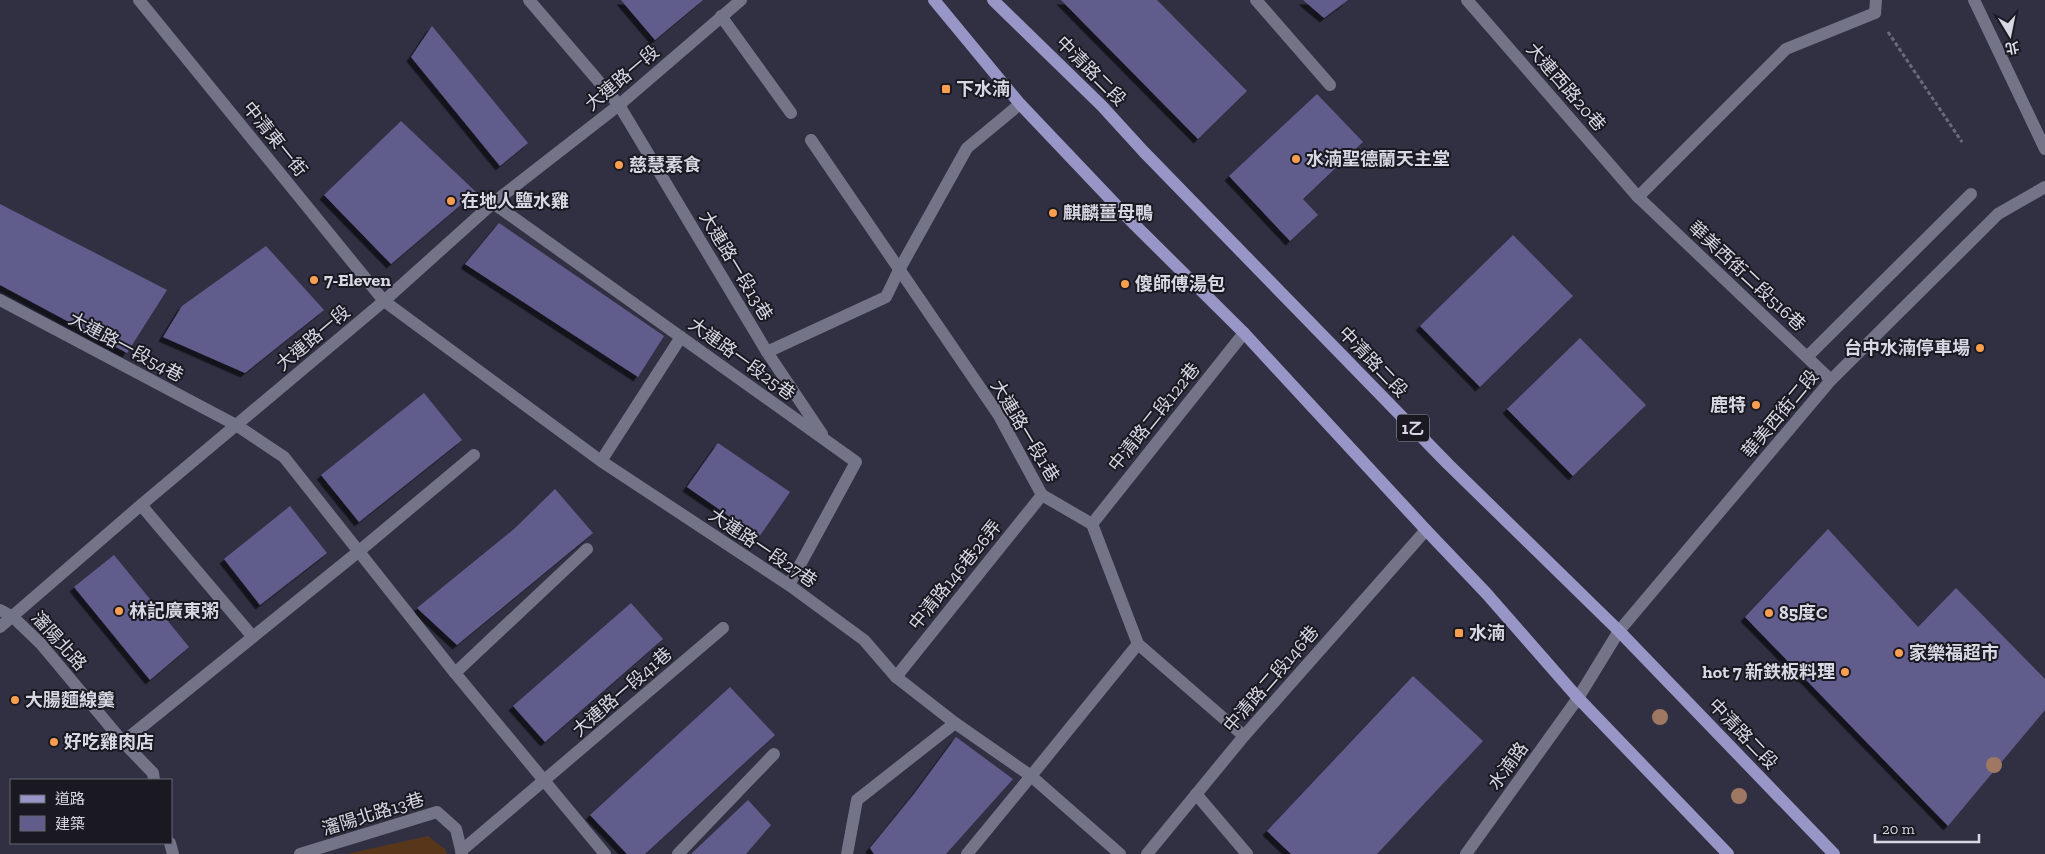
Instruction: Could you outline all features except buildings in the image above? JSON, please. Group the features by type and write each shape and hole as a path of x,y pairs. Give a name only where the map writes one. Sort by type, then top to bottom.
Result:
{"main road":[{"path":"934,0 1020,104 1135,225 1244,333 1486,593 1578,698 1728,854"},
{"name":"中清路二段","path":"993,0 1102,106 1144,152 1441,457 1619,631 1834,854"}],"street":[{"name":"中清東一街","path":"139,0 384,301"},
{"name":"大連路一段13巷","path":"530,0 619,105 767,352 827,442"},
{"name":"大連路一段","path":"0,628 141,505 384,301 493,203 619,105 741,0"},
{"path":"1256,0 1330,85"},
{"name":"大連西路20巷","path":"1467,0 1638,197"},
{"path":"1974,0 2045,149"},
{"path":"1638,197 1786,49 1876,6"},
{"path":"721,16 791,113"},
{"path":"767,352 886,297 966,148 1020,104"},
{"name":"大連路一段1巷","path":"811,140 998,414 1042,495 1092,524"},
{"name":"華美西街二段","path":"1578,698 1619,631 1830,380 1998,214 2045,187"},
{"path":"1807,357 1971,194"},
{"name":"華美西街二段516巷","path":"1638,197 1830,380"},
{"name":"大連路一段25巷","path":"493,203 856,462 789,585"},
{"name":"大連路一段54巷","path":"0,300 236,425"},
{"name":"大連路一段27巷","path":"384,301 601,461 789,585 864,640 896,677 955,723 1031,776 1120,854"},
{"name":"中清路二段122巷","path":"1092,524 1244,333"},
{"path":"601,461 681,337"},
{"path":"236,425 284,457 358,552 544,782 605,854"},
{"path":"122,742 358,552 474,455"},
{"name":"中清路146巷26弄","path":"896,677 1042,495"},
{"path":"141,505 253,637"},
{"path":"1092,524 1138,644 1244,736"},
{"name":"中清路二段146巷","path":"1147,854 1244,736 1426,530"},
{"path":"456,673 587,549"},
{"name":"瀋陽北路","path":"0,610 14,617 41,644 122,742 153,773 154,779"},
{"name":"大連路一段41巷","path":"462,852 723,628"},
{"path":"967,854 1138,644"},
{"name":"水湳路","path":"1466,854 1578,698"},
{"path":"847,854 857,800 955,723"},
{"path":"678,854 774,754"},
{"path":"1196,794 1247,854"},
{"name":"瀋陽北路13巷","path":"300,854 437,812 456,829 462,852"}],"path":[{"path":"1876,6 1962,142"}],"shaded area":[{"path":"428,836 446,850 447,854 347,854"}],"place":[{"name":"下水湳","path":"946,89"},
{"name":"水湳聖德蘭天主堂","path":"1296,159"},
{"name":"慈慧素食","path":"619,165"},
{"name":"在地人鹽水雞","path":"451,201"},
{"name":"麒麟薑母鴨","path":"1053,213"},
{"name":"7-Eleven","path":"314,280"},
{"name":"傻師傅湯包","path":"1125,284"},
{"name":"台中水湳停車場","path":"1980,348"},
{"name":"鹿特","path":"1756,405"},
{"name":"林記廣東粥","path":"119,611"},
{"name":"85度C","path":"1769,613"},
{"name":"水湳","path":"1459,633"},
{"name":"家樂福超市","path":"1899,653"},
{"name":"hot 7 新鉄板料理","path":"1845,672"},
{"name":"大腸麵線羹","path":"15,700"},
{"name":"好吃雞肉店","path":"54,742"}]}
